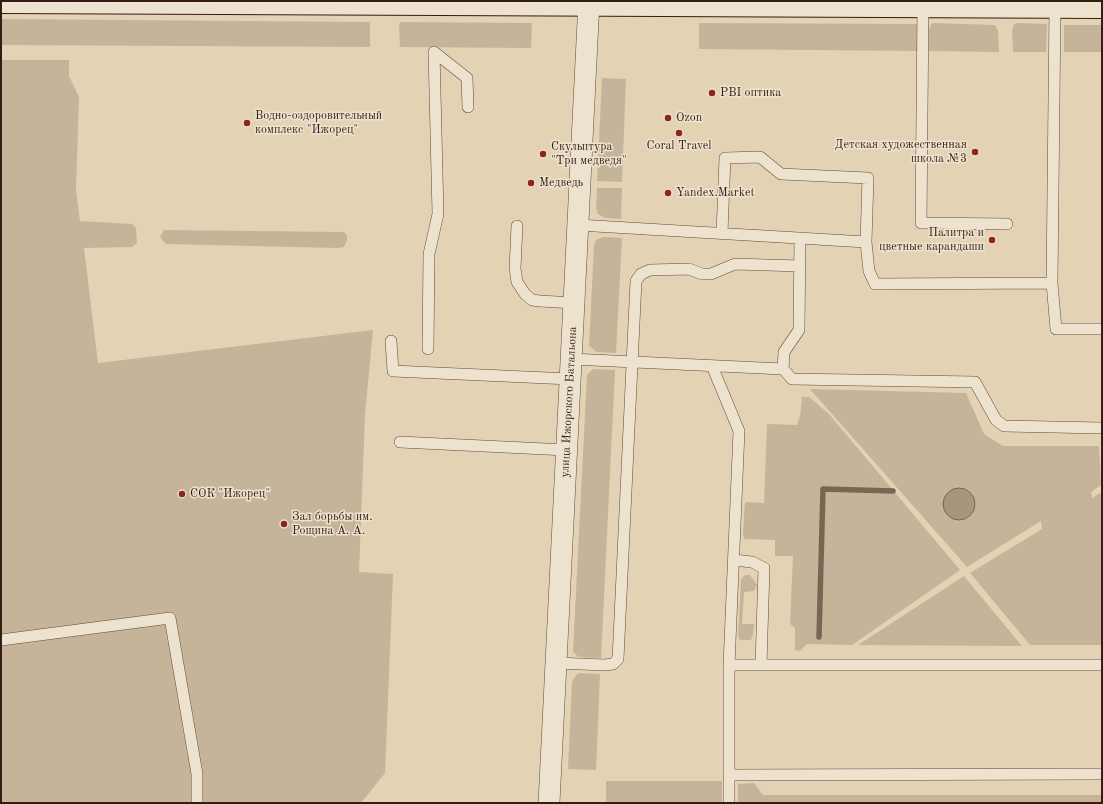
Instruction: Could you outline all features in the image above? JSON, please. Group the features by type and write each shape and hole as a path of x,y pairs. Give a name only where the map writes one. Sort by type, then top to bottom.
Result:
{"main road":[{"path":"1,2 779,3 924,6 1102,7"}],"street":[{"name":"улица Ижорского Батальона","path":"549,803 589,3"}],"lane":[{"path":"924,6 922,224 1007,224"},
{"path":"1055,7 1052,282 1056,329 1102,329"},
{"path":"428,349 429,254 438,214 434,52 467,78 468,107"},
{"path":"722,233 725,158 760,157 781,174 868,178 866,242 869,272 875,284 1052,282"},
{"path":"578,225 866,242"},
{"path":"517,226 515,268 517,282 524,294 532,300 574,303"},
{"path":"800,238 799,330 784,352 783,369 792,379 975,382 996,420 1004,426 1024,428 1102,428"},
{"path":"556,663 613,664 618,659 634,361 636,281 640,274 650,270 689,269 702,274 711,274 736,264 799,266"},
{"path":"391,342 394,371 571,369 634,361 783,369"},
{"path":"712,366 739,430 729,665 730,803"},
{"path":"400,442 567,450"},
{"path":"734,560 752,562 764,568 761,665"},
{"path":"1,640 170,618 197,774 197,803"},
{"path":"729,665 1102,666"},
{"path":"729,775 1102,774"}],"shaded area":[{"path":"1,19 370,22 370,47 1,45"},
{"path":"401,22 532,23 531,48 400,47 399,24"},
{"path":"699,23 918,24 919,51 699,49"},
{"path":"931,24 995,25 998,31 999,52 929,51 929,30"},
{"path":"1014,24 1047,24 1046,52 1013,52 1012,31"},
{"path":"1064,25 1102,25 1102,52 1064,52"},
{"name":"СОК \"Ижорец\"","path":"1,60 69,60 69,76 79,97 76,191 80,221 132,224 136,228 137,243 132,247 84,248 98,363 373,330 365,415 359,572 393,574 385,773 361,803 1,803"},
{"path":"602,78 626,79 622,182 597,181"},
{"path":"597,188 622,188 621,219 605,218 598,214 596,208"},
{"path":"164,230 343,232 347,235 347,240 344,247 339,248 166,244 160,237"},
{"path":"603,237 622,238 616,353 597,352 589,346 594,246 596,240"},
{"path":"593,369 615,370 601,658 578,657 573,651 587,375"},
{"path":"810,389 966,393 984,434 1003,446 1099,446 1101,485 1091,492 1092,498 1102,492 1102,645 1030,645 970,573 1042,529 1041,521 967,567"},
{"path":"802,397 809,397 829,414 960,570 852,645 807,644 800,651 795,650 795,628 790,624 793,556 775,556 775,540 744,539 743,533 745,502 764,503 767,424 797,425 800,416"},
{"path":"956,488 962,488 971,492 975,504 971,516 962,520 956,520 947,516 943,507 943,501 947,492"},
{"path":"745,575 750,575 757,585 754,591 744,592 742,624 754,624 751,640 740,640 738,636 741,580"},
{"path":"964,576 1022,646 858,645"},
{"path":"580,673 600,674 596,770 568,769 572,682 576,675"},
{"path":"606,781 722,781 722,803 606,803"},
{"path":"754,783 763,795 1102,795 1102,803 738,803 738,784"}],"waterway":[{"path":"819,637 823,489 893,491"}],"place":[{"name":"PBI оптика","path":"712,93"},
{"name":"Ozon","path":"668,118"},
{"name":"Водно-оздоровительный комплекс \"Ижорец\"","path":"247,123"},
{"name":"Coral Travel","path":"679,133"},
{"name":"Детская художественная школа №3","path":"975,152"},
{"name":"Скульптура \"Три медведя\"","path":"543,154"},
{"name":"Медведь","path":"531,183"},
{"name":"Yandex.Market","path":"668,193"},
{"name":"Палитра и цветные карандаши","path":"992,240"},
{"name":"СОК \"Ижорец\"","path":"182,494"},
{"name":"Зал борьбы им. Рощина А. А.","path":"284,524"}]}
